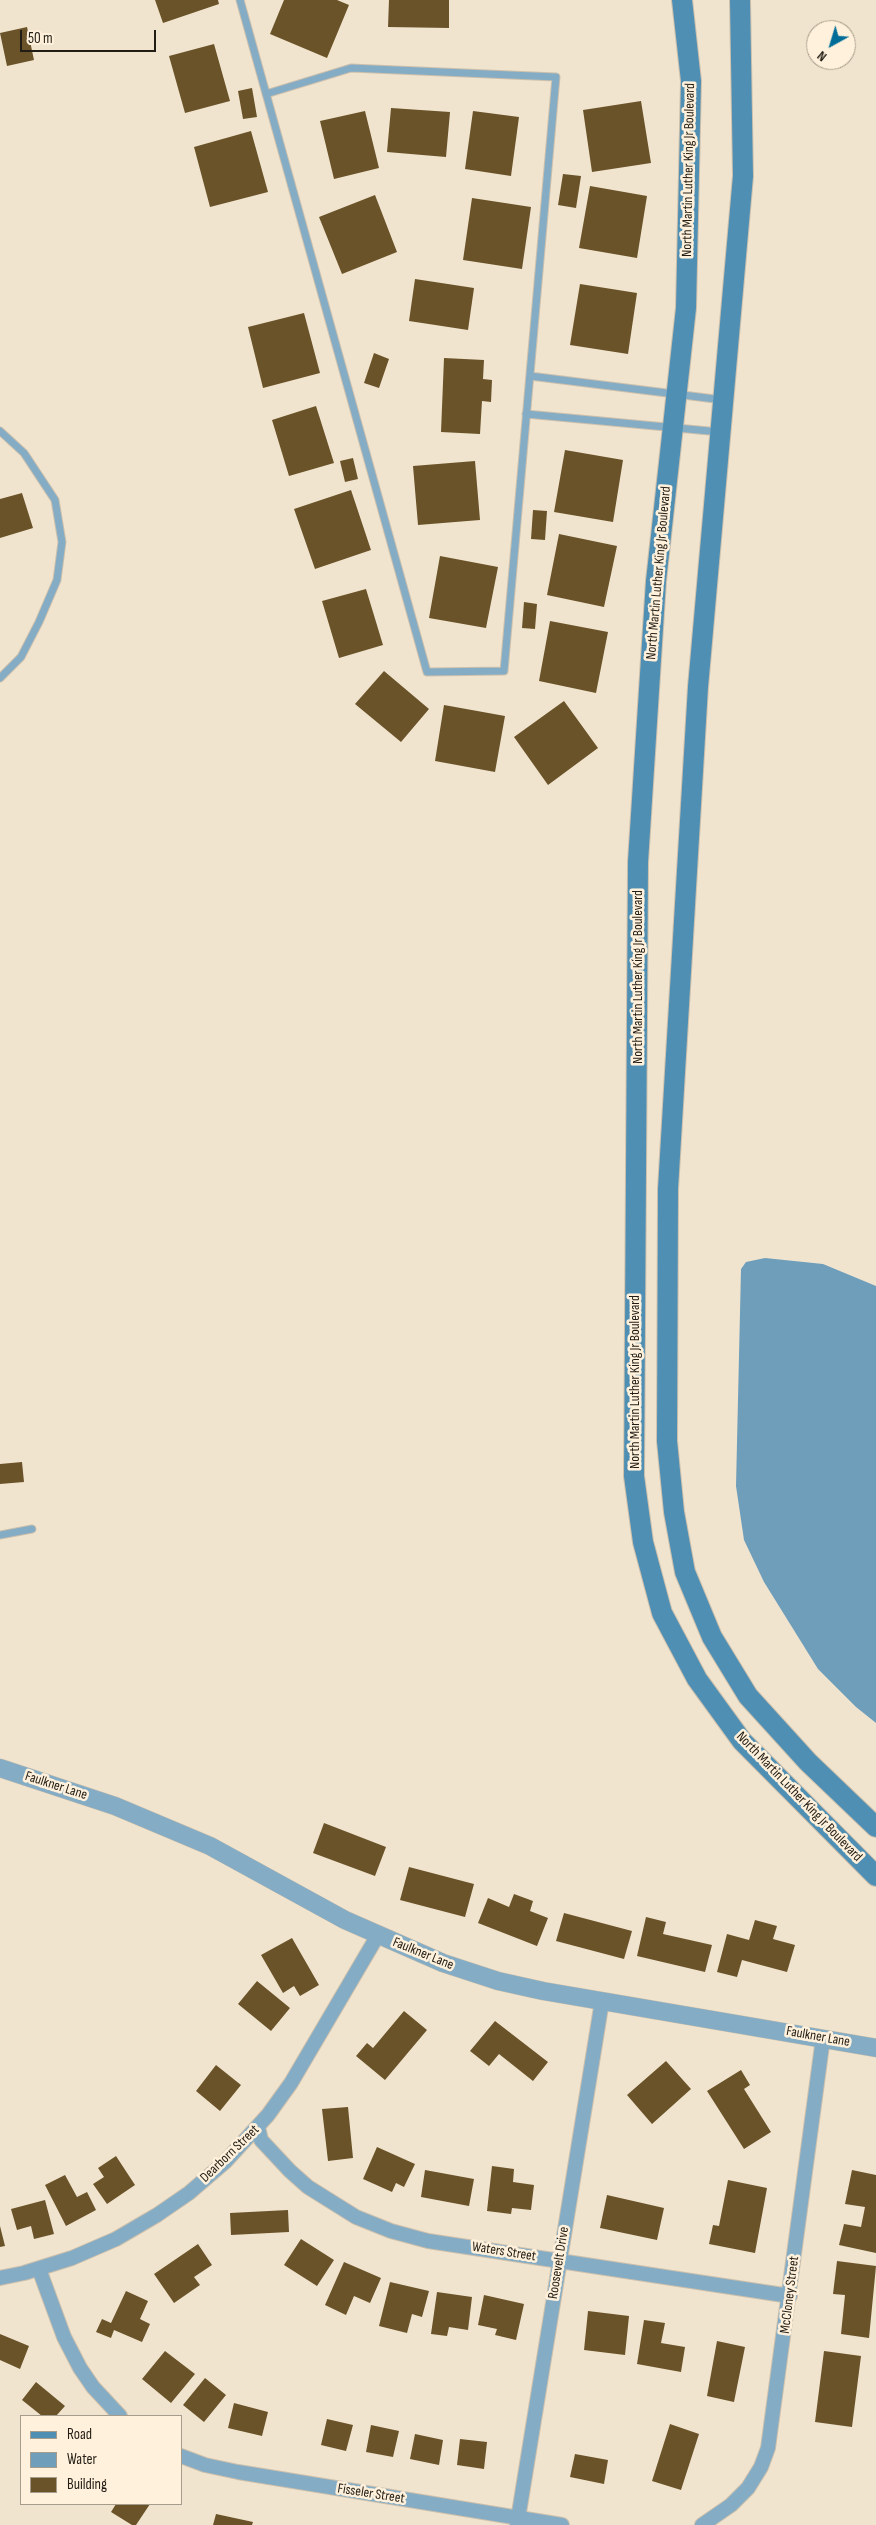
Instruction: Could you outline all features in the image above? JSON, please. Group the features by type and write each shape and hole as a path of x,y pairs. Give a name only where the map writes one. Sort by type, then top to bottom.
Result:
{"main road":[{"name":"North Martin Luther King Jr Boulevard","path":"682,0 691,81 686,308 656,581 638,862 634,1476 643,1542 662,1614 697,1679 742,1740 876,1876"},
{"path":"740,0 743,176 698,687 668,1189 667,1441 674,1503 685,1572 712,1637 748,1696 808,1762 876,1827"}],"street":[{"name":"Faulkner Lane","path":"0,1768 115,1806 210,1846 345,1920 443,1963 498,1981 602,2001 876,2048"},
{"name":"Dearborn Street","path":"0,2278 38,2269 116,2239 157,2216 225,2162 258,2127 291,2084 378,1935"},
{"name":"Roosevelt Drive","path":"518,2521 602,2001"},
{"name":"McCloney Street","path":"702,2525 731,2505 748,2488 761,2467 768,2448 790,2296 823,2038"},
{"name":"Waters Street","path":"258,2127 261,2140 290,2171 335,2206 391,2231 428,2241 790,2296"},
{"path":"38,2269 64,2337 80,2368 93,2387 119,2415"},
{"name":"Fisseler Street","path":"182,2456 205,2465 238,2472 518,2521 562,2525"}],"lane":[{"path":"240,0 266,94 427,672 504,671 556,77 351,68 266,94"},
{"path":"530,376 723,400"},
{"path":"526,414 720,432"},
{"path":"0,431 24,453 55,500 62,542 57,580 39,622 21,657 0,678"},
{"path":"0,1534 32,1529"}],"water":[{"path":"765,1258 823,1264 876,1286 876,1723 856,1707 818,1669 764,1582 744,1540 736,1486 741,1269 746,1262"}],"building":[{"path":"155,0 218,0 219,4 163,23"},
{"path":"284,0 337,0 349,5 327,58 270,34"},
{"path":"389,0 449,0 449,28 388,27"},
{"path":"27,27 34,60 7,66 0,33"},
{"path":"214,44 230,101 185,113 169,56"},
{"path":"252,88 257,117 243,119 238,91"},
{"path":"641,101 651,163 592,172 583,110"},
{"path":"391,108 450,112 446,157 387,152"},
{"path":"365,111 379,168 334,179 320,121"},
{"path":"473,111 519,117 511,176 465,169"},
{"path":"251,131 268,192 210,207 194,147"},
{"path":"563,174 581,176 576,208 558,205"},
{"path":"590,186 647,196 637,258 579,248"},
{"path":"375,195 397,252 342,274 319,217"},
{"path":"472,198 531,207 522,269 463,260"},
{"path":"415,279 474,288 468,330 409,321"},
{"path":"580,284 637,293 628,354 570,345"},
{"path":"304,313 320,373 263,388 248,327"},
{"path":"374,353 389,359 379,388 364,383"},
{"path":"444,358 484,360 483,379 492,380 491,402 482,401 480,434 441,432"},
{"path":"316,406 334,463 289,476 272,420"},
{"path":"565,450 623,460 613,522 554,512"},
{"path":"353,458 358,479 345,482 340,461"},
{"path":"475,461 480,520 418,525 413,466"},
{"path":"351,490 371,550 315,569 294,509"},
{"path":"22,493 33,528 0,538 0,499"},
{"path":"533,510 547,511 545,540 531,539"},
{"path":"559,534 617,546 604,607 547,595"},
{"path":"440,556 498,567 486,628 429,618"},
{"path":"366,589 383,645 339,658 322,601"},
{"path":"524,602 537,604 535,629 522,628"},
{"path":"550,621 608,632 596,693 539,681"},
{"path":"384,671 429,709 401,742 355,704"},
{"path":"564,701 598,748 548,785 514,737"},
{"path":"444,705 505,716 495,772 435,761"},
{"path":"22,1462 24,1482 0,1484 0,1464"},
{"path":"324,1823 386,1847 375,1876 313,1853"},
{"path":"409,1867 474,1884 465,1917 400,1900"},
{"path":"514,1894 533,1901 530,1911 548,1918 537,1946 478,1923 488,1898 509,1907"},
{"path":"564,1913 632,1931 624,1959 556,1941"},
{"path":"646,1917 666,1922 663,1934 712,1945 705,1972 637,1956"},
{"path":"755,1920 777,1926 773,1939 795,1945 787,1972 742,1960 737,1977 717,1972 727,1934 749,1940"},
{"path":"292,1938 319,1985 300,1996 294,1986 283,1993 261,1955"},
{"path":"257,1981 290,2008 271,2031 238,2004"},
{"path":"404,2011 427,2030 385,2080 356,2056 367,2043 373,2048"},
{"path":"495,2021 548,2062 533,2081 499,2054 489,2066 470,2051"},
{"path":"666,2061 691,2089 652,2124 627,2095"},
{"path":"216,2065 241,2085 220,2111 196,2091"},
{"path":"741,2070 750,2085 744,2089 771,2132 744,2149 707,2091"},
{"path":"348,2107 353,2158 328,2161 322,2109"},
{"path":"377,2147 415,2164 404,2187 396,2183 392,2192 363,2179"},
{"path":"116,2156 135,2185 107,2204 93,2184 104,2177 98,2168"},
{"path":"492,2166 514,2169 513,2182 534,2185 531,2210 512,2208 511,2214 487,2211"},
{"path":"425,2170 474,2179 469,2206 421,2197"},
{"path":"852,2170 876,2175 876,2253 839,2245 844,2224 861,2227 865,2207 845,2204"},
{"path":"65,2175 77,2197 87,2192 96,2210 66,2226 45,2185"},
{"path":"728,2180 767,2188 755,2253 709,2244 713,2225 719,2226"},
{"path":"607,2195 664,2208 657,2240 600,2228"},
{"path":"45,2200 54,2234 34,2239 31,2226 17,2230 11,2209"},
{"path":"288,2210 289,2232 231,2235 230,2213"},
{"path":"0,2226 5,2246 0,2247"},
{"path":"301,2239 334,2260 317,2286 284,2265"},
{"path":"198,2244 212,2265 194,2277 200,2285 174,2303 154,2274"},
{"path":"837,2261 876,2266 869,2338 841,2334 845,2295 833,2294"},
{"path":"344,2262 381,2278 370,2303 354,2296 346,2315 325,2305"},
{"path":"390,2282 429,2291 422,2317 412,2314 407,2333 379,2326"},
{"path":"126,2291 148,2301 140,2319 150,2324 142,2342 114,2330 111,2338 96,2332 102,2319 111,2323"},
{"path":"437,2292 472,2297 468,2330 449,2327 447,2336 431,2334"},
{"path":"484,2295 524,2304 516,2340 495,2335 497,2329 478,2325"},
{"path":"588,2311 629,2316 625,2355 584,2350"},
{"path":"644,2320 665,2323 661,2343 685,2347 681,2372 637,2364"},
{"path":"0,2334 29,2346 20,2369 0,2360"},
{"path":"717,2341 745,2347 734,2402 707,2396"},
{"path":"165,2351 195,2374 171,2403 142,2379"},
{"path":"824,2351 861,2356 852,2427 815,2422"},
{"path":"205,2378 226,2395 204,2422 183,2405"},
{"path":"36,2382 65,2406 57,2415 41,2415 22,2400"},
{"path":"234,2403 268,2412 262,2436 228,2428"},
{"path":"327,2419 353,2425 346,2451 321,2445"},
{"path":"670,2424 699,2434 681,2490 652,2481"},
{"path":"371,2425 399,2431 393,2457 366,2452"},
{"path":"415,2434 443,2440 439,2465 410,2459"},
{"path":"460,2439 487,2442 484,2469 457,2465"},
{"path":"575,2454 608,2460 604,2484 570,2477"},
{"path":"115,2505 149,2505 136,2525 132,2525 111,2512"},
{"path":"216,2514 253,2522 252,2525 213,2525"}]}
